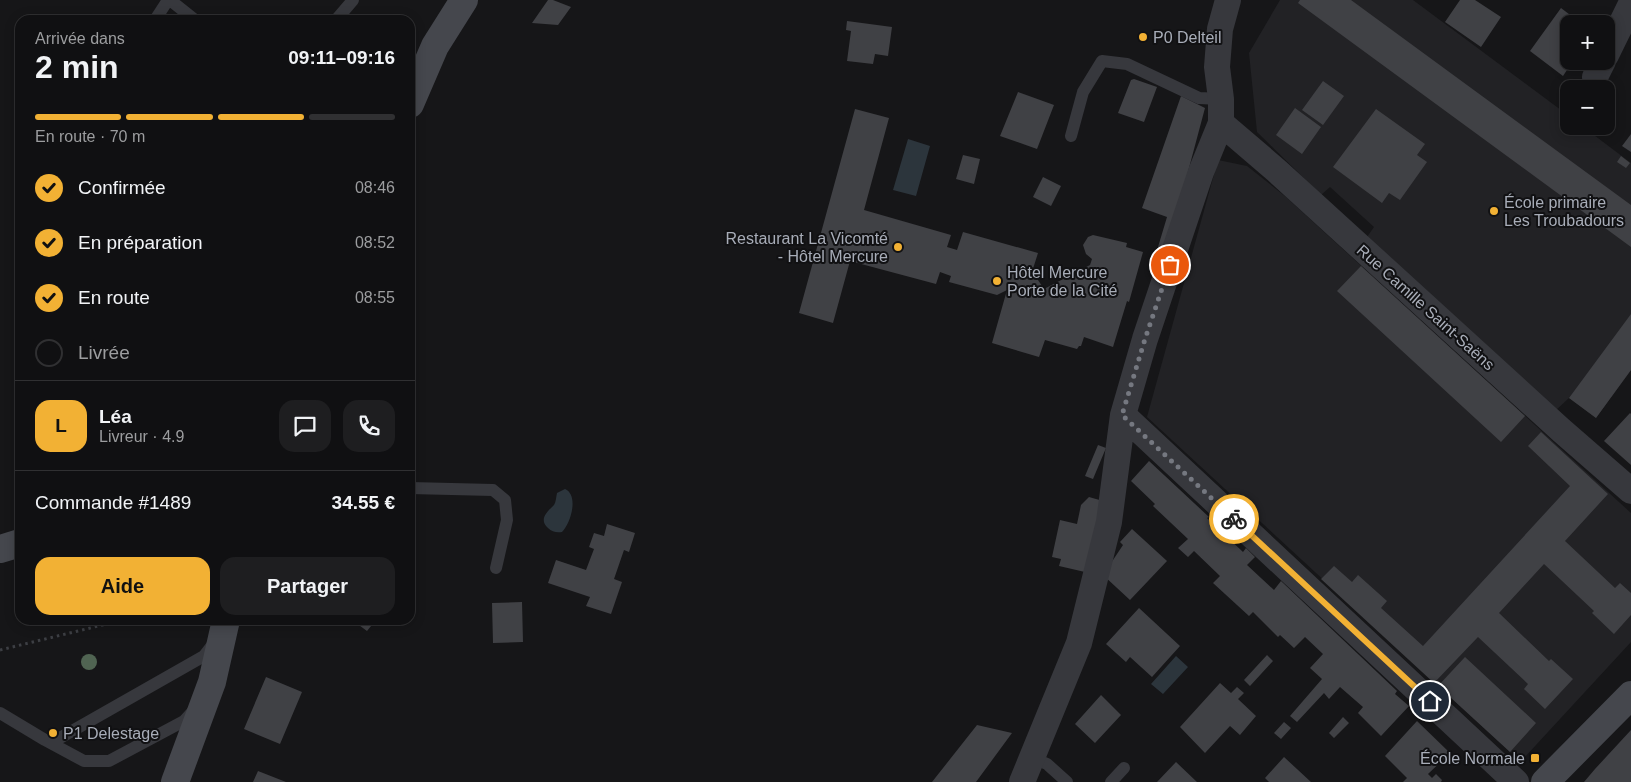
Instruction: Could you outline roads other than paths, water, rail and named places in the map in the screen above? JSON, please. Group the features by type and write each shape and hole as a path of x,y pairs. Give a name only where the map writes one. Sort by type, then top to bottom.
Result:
{"street":[{"path":"415,92 435,46 464,0"},
{"path":"1022,782 1079,643 1109,522 1122,415 1145,339 1221,111 1217,67 1220,29 1228,0"},
{"path":"1615,37 1631,4"},
{"name":"Rue Camille Saint-Saëns","path":"1221,111 1277,171 1561,430 1631,491"},
{"path":"1122,415 1516,782"},
{"path":"0,549 15,544"},
{"path":"175,782 210,688 230,625"},
{"path":"1544,782 1631,695"}],"lane":[{"path":"158,15 169,0 188,15"},
{"path":"340,15 352,0"},
{"path":"1071,136 1082,92 1102,61 1127,64 1199,98 1221,111"},
{"path":"415,488 493,490 505,500 507,520 496,568"},
{"path":"51,744 204,656 229,625"},
{"path":"0,713 51,744 84,761 109,761 184,721 210,688"},
{"path":"1032,758 1047,764 1067,782"},
{"path":"1111,782 1124,768"}],"place":[{"name":"P0 Delteil","path":"1143,37"},
{"name":"École primaire Les Troubadours","path":"1494,211"},
{"name":"Restaurant La Vicomté - Hôtel Mercure","path":"898,247"},
{"name":"Hôtel Mercure Porte de la Cité","path":"997,281"},
{"name":"P1 Delestage","path":"53,733"},
{"name":"École Normale","path":"1535,758"}]}
